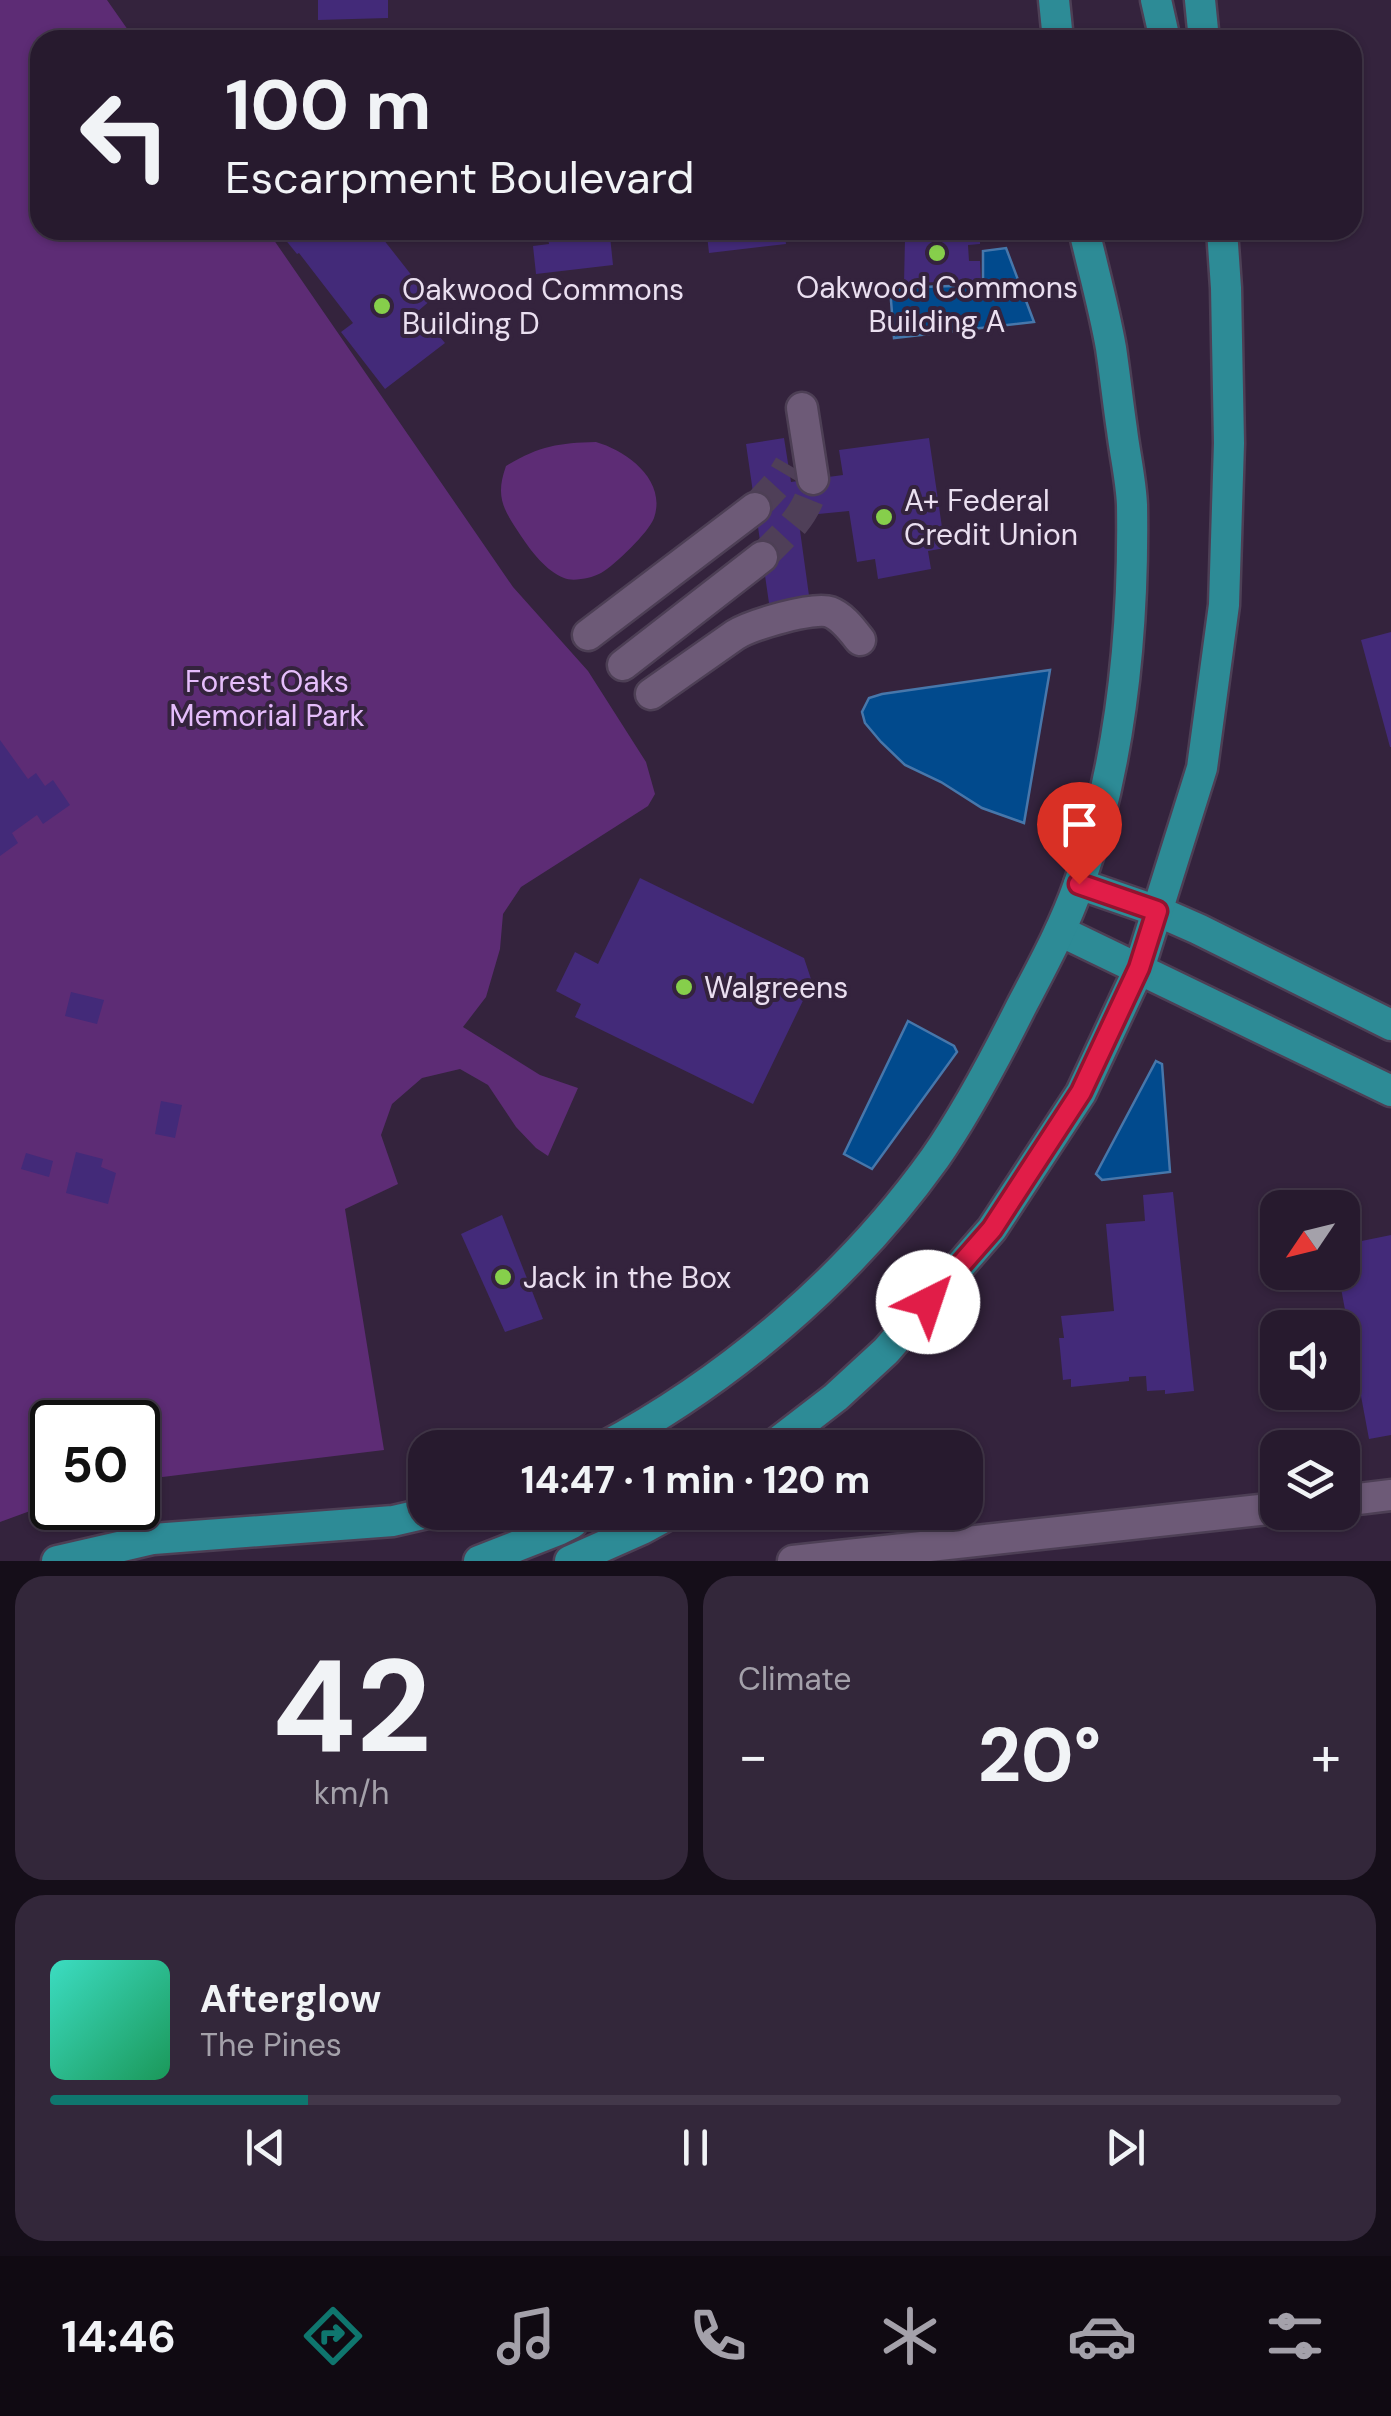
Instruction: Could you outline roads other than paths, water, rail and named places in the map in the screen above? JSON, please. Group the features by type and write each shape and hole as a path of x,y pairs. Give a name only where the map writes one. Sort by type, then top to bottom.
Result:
{"main road":[{"path":"1054,0 1057,30"},
{"path":"1156,0 1163,30"},
{"path":"1200,0 1203,30"},
{"path":"635,1430 736,1362 814,1294 886,1221 936,1156 998,1053 1060,932 1079,884 1108,779 1125,673 1132,500 1110,347 1086,240"},
{"path":"793,1430 886,1351 992,1229 1081,1092 1139,968 1202,768 1224,605 1230,442 1223,240"},
{"path":"1079,884 1157,911 1391,1025"},
{"path":"1060,932 1391,1091"},
{"path":"57,1561 153,1539 408,1518"},
{"path":"479,1561 558,1530"},
{"path":"570,1561 642,1530"}],"street":[{"path":"801,472 802,408"},
{"path":"588,635 755,508"},
{"path":"622,665 762,557"},
{"path":"651,694 735,635 765,622 823,610 834,613 860,640"},
{"path":"1360,1499 1391,1495"},
{"path":"793,1561 1050,1548 1260,1511"}],"water":[{"path":"1006,248 1034,322 894,338 890,288 983,285 983,251"},
{"path":"1050,670 1024,823 982,808 905,765 865,723 862,712 869,698 882,694"},
{"path":"908,1021 954,1046 957,1052 872,1169 844,1154"},
{"path":"1156,1061 1162,1064 1170,1172 1102,1180 1096,1174"}],"tunnel":[{"path":"755,508 789,465"},
{"path":"762,557 802,512 813,479"}],"place":[{"name":"Oakwood Commons Building A","path":"937,253"},
{"name":"Oakwood Commons Building D","path":"382,306"},
{"name":"A+ Federal Credit Union","path":"884,517"},
{"name":"Walgreens","path":"684,987"},
{"name":"Jack in the Box","path":"503,1277"}],"park label":[{"name":"Forest Oaks Memorial Park","path":"267,698"}]}
